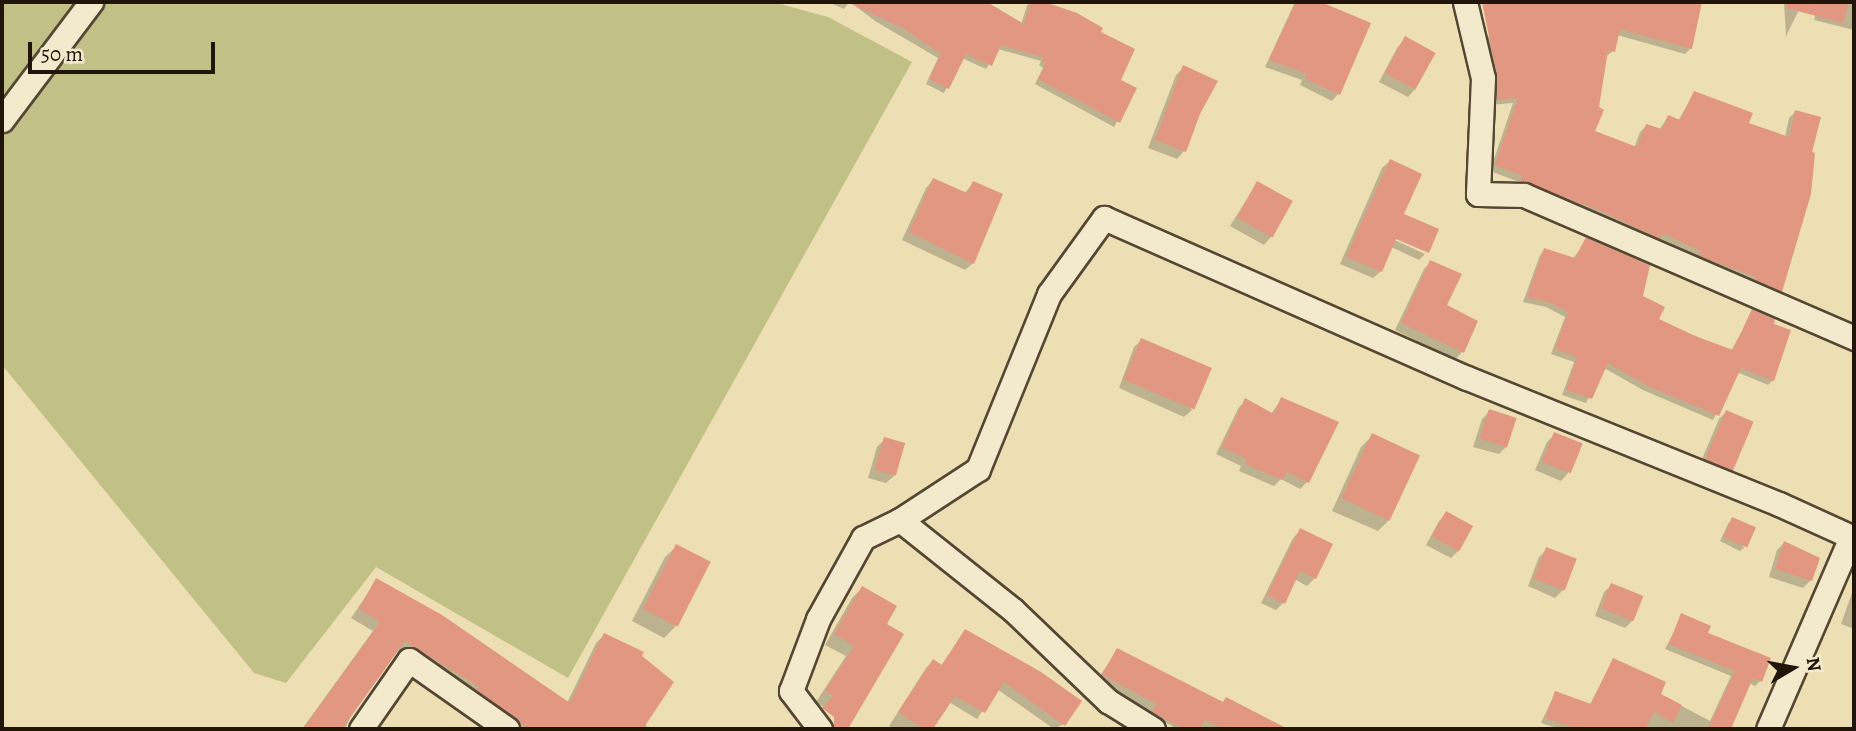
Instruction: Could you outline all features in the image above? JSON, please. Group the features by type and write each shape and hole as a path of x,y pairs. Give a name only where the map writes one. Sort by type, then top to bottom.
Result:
{"street":[{"path":"2,120 91,2"},
{"path":"1465,2 1483,78 1478,194 1524,195 1854,338"},
{"path":"820,729 791,691 818,619 863,538 900,520 978,469 1049,294 1104,218 1467,378 1853,538 1768,729"},
{"path":"900,520 1013,610 1108,701 1153,729"},
{"path":"361,729 410,660 507,729"}],"green space":[{"path":"2,2 773,2 828,17 912,62 568,678 376,567 286,683 254,673 2,365"}],"building":[{"path":"847,2 987,2 1024,24 1030,2 1045,2 1077,13 1103,28 1101,32 1135,49 1121,80 1137,88 1120,123 1038,79 1046,63 1042,61 1044,57 1001,45 992,66 966,54 949,89 929,79 941,54 903,28"},
{"path":"1296,2 1321,2 1371,23 1340,95 1305,79 1307,74 1269,60"},
{"path":"1482,2 1702,2 1692,49 1620,29 1615,52 1608,50 1599,107 1604,110 1595,131 1637,147 1646,124 1662,129 1668,115 1680,120 1694,91 1753,113 1749,123 1789,137 1795,110 1821,117 1812,152 1815,153 1811,194 1782,292 1755,280 1756,277 1699,256 1701,251 1662,233 1660,239 1601,211 1520,181 1523,176 1495,165 1518,98 1496,100 1497,75"},
{"path":"1787,2 1849,2 1843,23 1786,8"},
{"path":"1405,36 1436,53 1415,90 1385,73"},
{"path":"1183,65 1218,81 1200,114 1186,152 1155,140"},
{"path":"1390,159 1422,174 1404,214 1439,229 1429,253 1396,239 1382,272 1346,257"},
{"path":"933,178 967,193 973,181 1003,194 974,264 909,232"},
{"path":"1257,181 1293,201 1272,238 1237,218"},
{"path":"1586,237 1650,265 1643,296 1665,307 1659,319 1695,336 1733,350 1752,309 1775,319 1774,324 1791,330 1774,381 1741,368 1719,416 1648,386 1608,363 1592,399 1566,390 1577,357 1555,349 1568,312 1551,303 1527,297 1544,248 1575,258"},
{"path":"1430,260 1462,274 1447,305 1478,321 1464,353 1401,323"},
{"path":"1141,338 1212,368 1194,410 1123,379"},
{"path":"1281,397 1339,422 1309,483 1287,472 1282,480 1245,464 1247,459 1222,447 1245,398 1274,414"},
{"path":"1489,409 1517,418 1507,447 1479,438"},
{"path":"1726,410 1754,422 1733,471 1705,460"},
{"path":"1554,432 1583,444 1571,473 1542,462"},
{"path":"1372,433 1420,455 1390,521 1342,498"},
{"path":"884,437 905,443 896,476 875,470"},
{"path":"1446,511 1473,526 1459,551 1432,536"},
{"path":"1732,517 1756,527 1747,547 1723,537"},
{"path":"1300,528 1333,544 1316,579 1300,571 1285,604 1267,595"},
{"path":"1784,541 1820,558 1812,581 1775,569"},
{"path":"676,544 711,562 678,627 643,609"},
{"path":"1546,547 1577,559 1565,591 1534,579"},
{"path":"376,578 442,615 570,703 604,633 644,652 642,656 674,682 643,729 528,729 476,690 479,687 405,641 342,729 303,729 380,622 359,609"},
{"path":"1611,583 1643,596 1633,621 1601,608"},
{"path":"862,586 897,606 887,624 904,634 848,729 834,729 834,717 822,708 833,696 825,691 854,646 834,634"},
{"path":"1681,613 1711,626 1708,633 1771,658 1762,682 1753,678 1731,729 1708,729 1735,671 1669,644"},
{"path":"965,629 1041,672 1082,701 1065,726 1004,682 985,713 955,696 933,729 924,729 898,712 933,659 942,665"},
{"path":"1117,648 1223,702 1226,697 1288,729 1224,729 1205,720 1200,729 1184,729 1152,712 1157,704 1102,675"},
{"path":"1613,658 1666,682 1661,694 1682,705 1673,723 1654,712 1645,729 1578,729 1545,718 1555,691 1591,704"}]}
